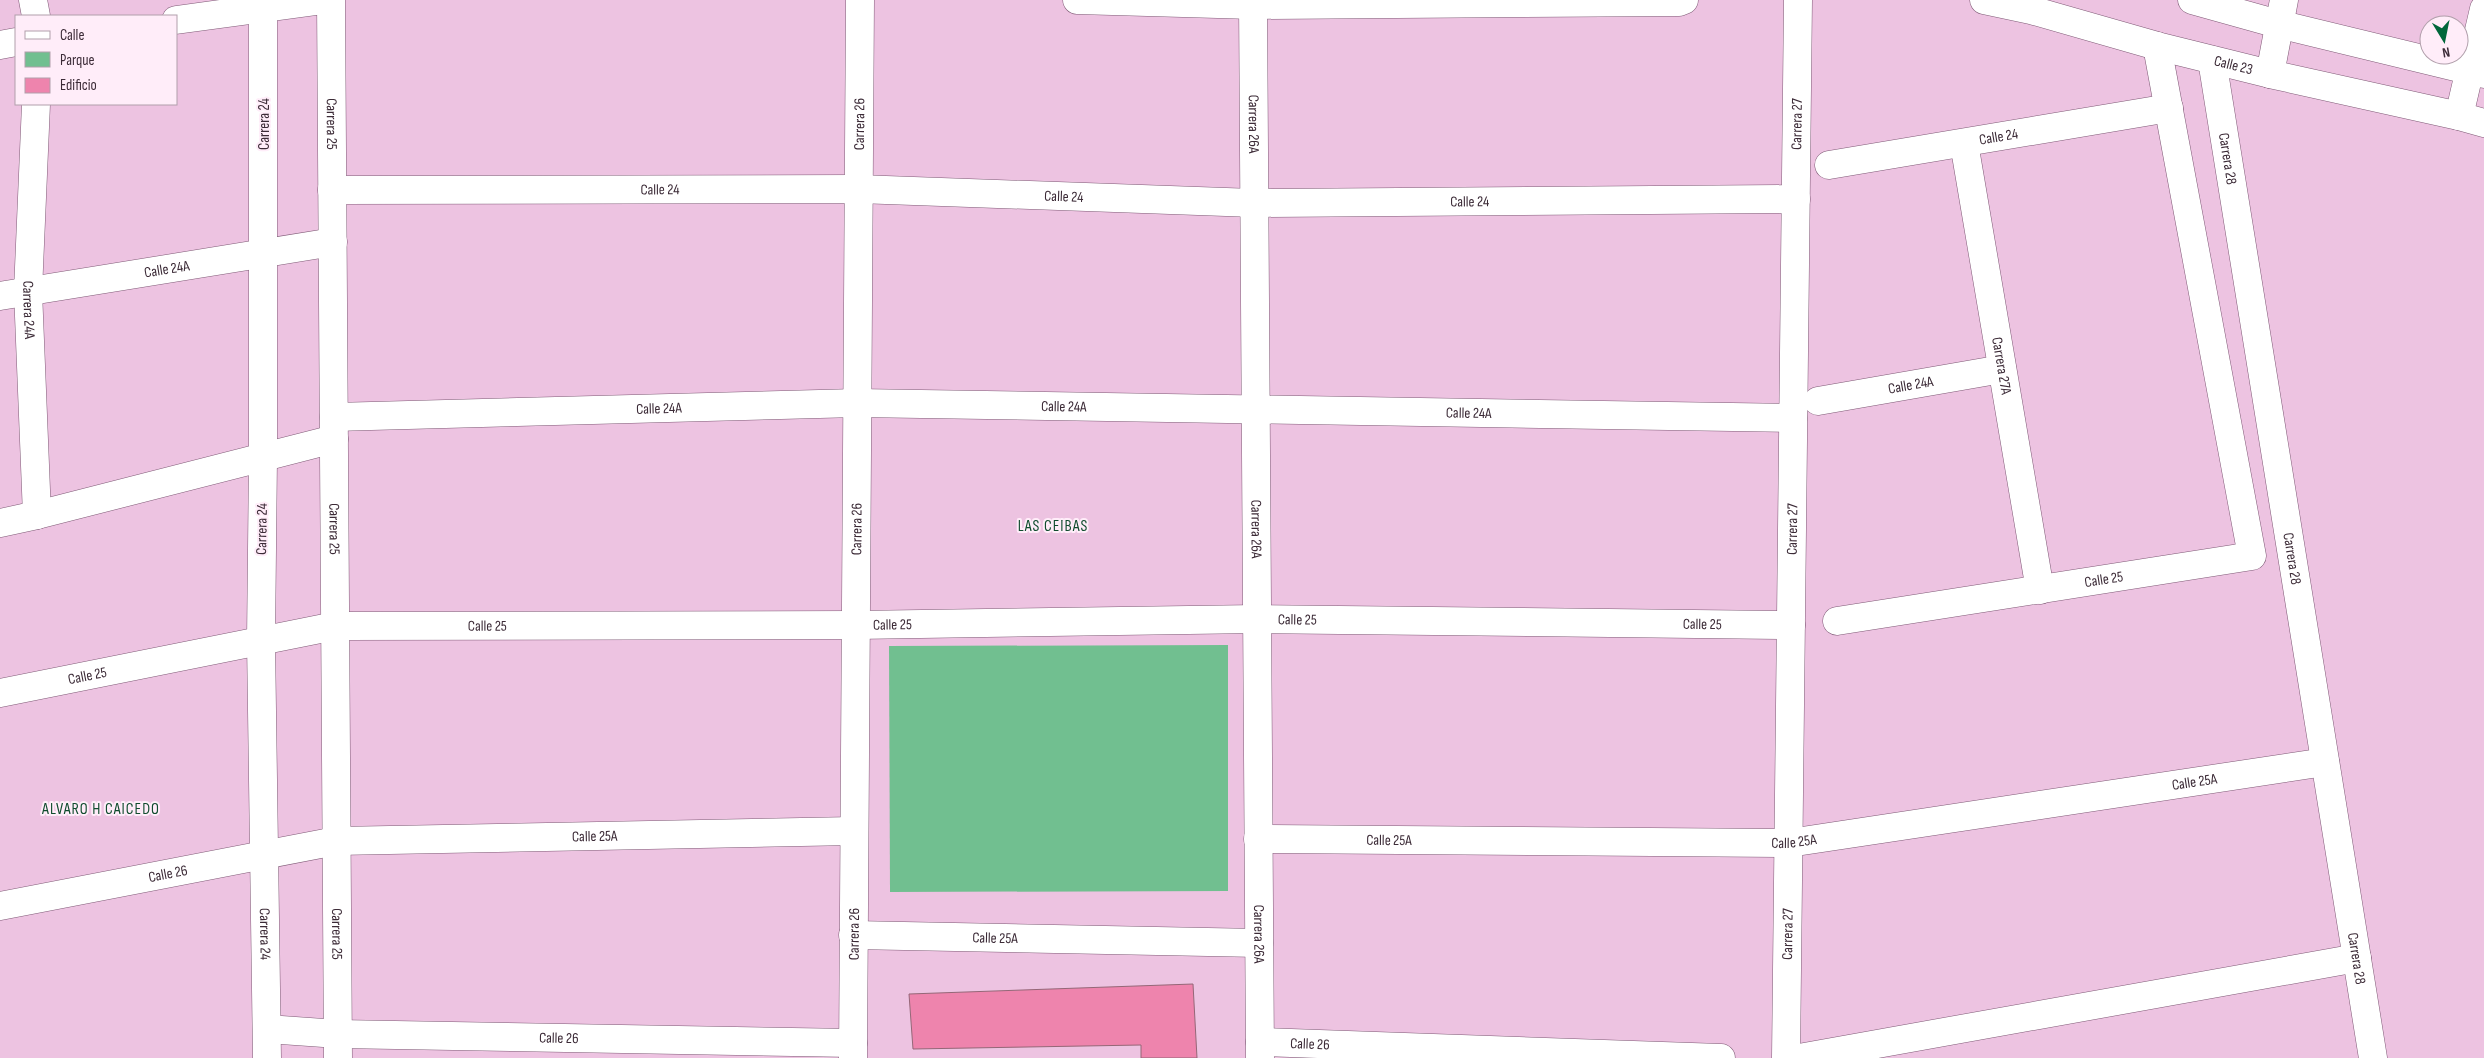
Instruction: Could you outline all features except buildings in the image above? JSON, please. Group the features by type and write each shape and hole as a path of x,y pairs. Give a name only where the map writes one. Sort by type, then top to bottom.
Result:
{"street":[{"path":"33,0 36,15"},
{"path":"178,20 263,5 324,0"},
{"name":"Carrera 25","path":"331,0 338,1046"},
{"name":"Carrera 26","path":"853,1050 860,0"},
{"path":"1077,0 1253,2 1678,2 1684,0"},
{"name":"Carrera 27","path":"1786,1058 1798,0"},
{"name":"Calle 23","path":"1984,0 2031,10 2212,60 2472,120"},
{"path":"2192,0 2281,12 2477,72"},
{"name":"Carrera 26A","path":"1253,2 1260,1050"},
{"name":"Carrera 24","path":"263,5 264,255 261,641 267,1058"},
{"path":"2472,120 2484,9"},
{"path":"2270,74 2281,12"},
{"path":"0,45 15,42"},
{"path":"2157,46 2169,108"},
{"name":"Carrera 28","path":"2212,60 2373,1058"},
{"name":"Carrera 24A","path":"36,105 28,291 37,516"},
{"name":"Calle 24","path":"1829,165 2169,108"},
{"name":"Calle 25","path":"1837,621 2252,556 2169,108"},
{"name":"Carrera 27A","path":"1964,143 2040,590"},
{"name":"Calle 24","path":"332,190 858,189 1254,202 1796,199"},
{"name":"Calle 24A","path":"0,296 264,255 332,242"},
{"name":"Calle 24A","path":"1818,401 2002,369"},
{"name":"Calle 24A","path":"334,428 857,403 1793,418"},
{"path":"0,523 37,516 263,457 334,428"},
{"name":"Calle 25","path":"0,693 335,626 856,625 1256,619 1791,625"},
{"name":"Calle 25A","path":"1258,839 1789,843 2325,762"},
{"name":"Calle 25A","path":"336,841 854,831"},
{"name":"Calle 26","path":"0,906 336,841"},
{"name":"Calle 25A","path":"853,935 1258,943"},
{"path":"1799,1058 2357,958"},
{"name":"Calle 26","path":"267,1029 338,1046 853,1050"},
{"name":"Calle 26","path":"1260,1050 1721,1058"}],"green space":[{"path":"1228,645 1228,891 890,892 889,646"}],"district":[{"name":"LAS CEIBAS","path":"1053,526"},
{"name":"ALVARO H CAICEDO","path":"101,809"}]}
